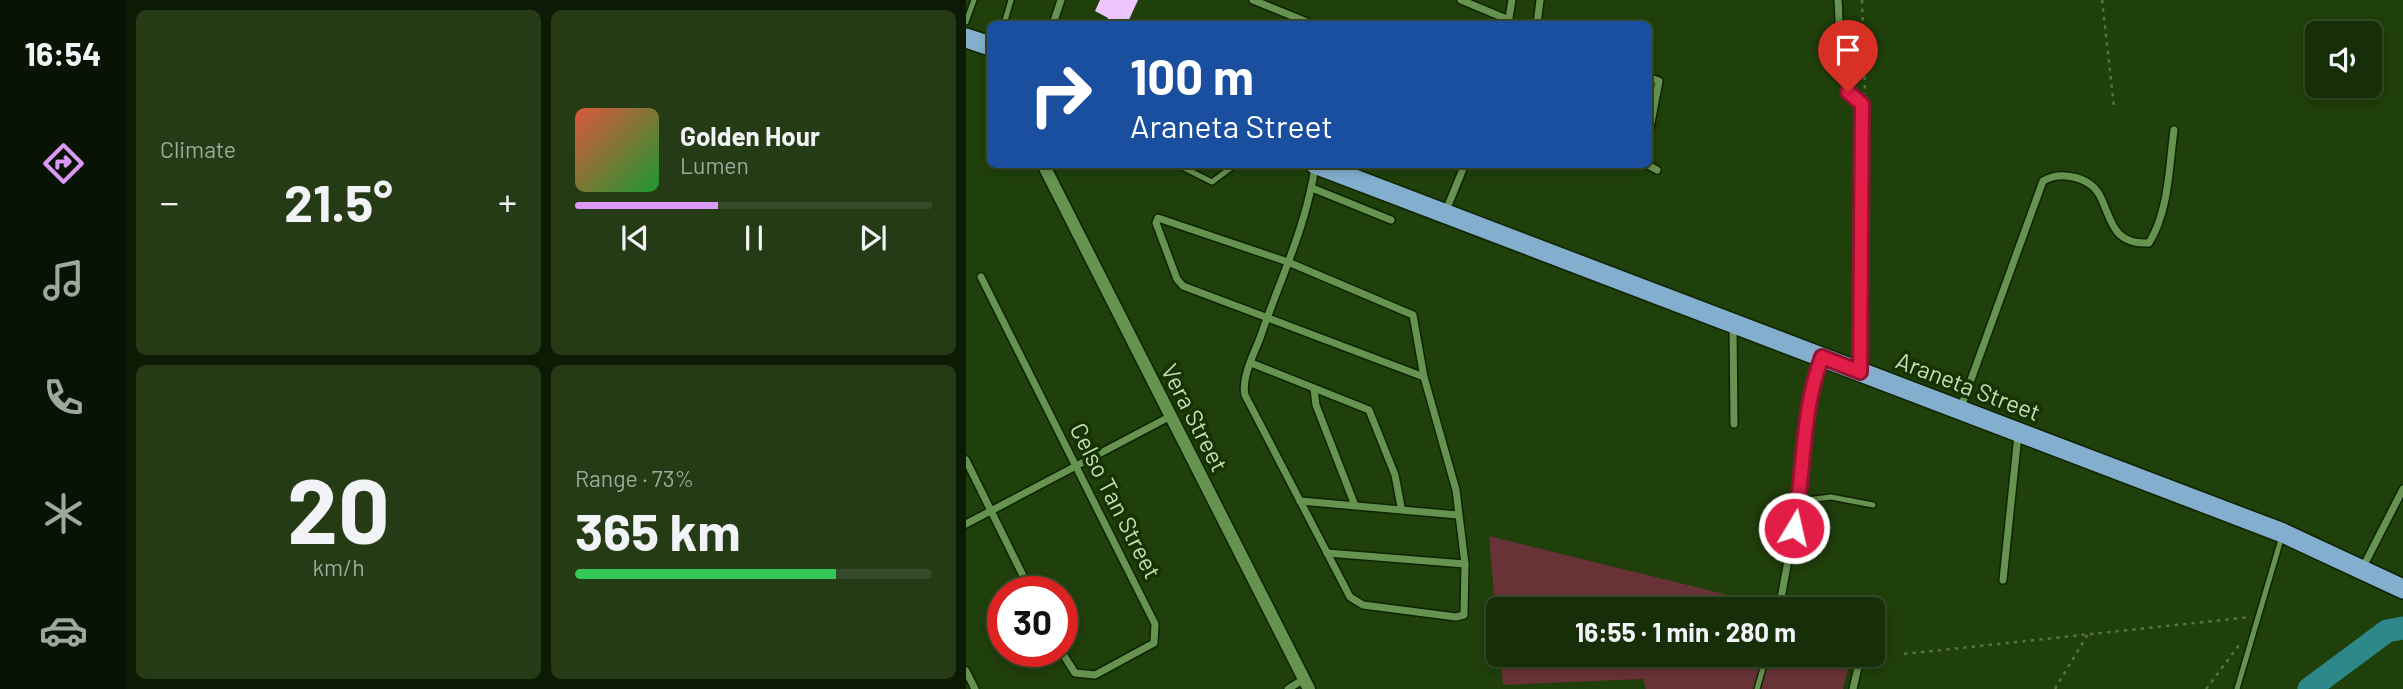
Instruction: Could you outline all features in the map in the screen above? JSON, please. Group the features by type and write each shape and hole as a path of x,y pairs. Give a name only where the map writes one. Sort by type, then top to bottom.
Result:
{"highway":[{"path":"966,38 987,47"},
{"name":"Araneta Street","path":"1325,168 2283,533 2403,589"}],"street":[{"path":"1054,21 1061,0"},
{"path":"1253,0 1305,21"},
{"path":"1461,0 1507,21"},
{"path":"1509,21 1512,0"},
{"path":"1537,21 1540,0"},
{"path":"1838,0 1845,83 1853,97 1862,104 1860,372"},
{"path":"1652,78 1659,80 1652,117"},
{"path":"1959,411 2043,181 2056,175 2080,179 2101,195 2105,214 2119,233 2137,244 2148,243 2155,232 2164,204 2174,130"},
{"path":"1652,167 1657,170"},
{"name":"Vera Street","path":"1049,168 1169,417 1307,684"},
{"path":"1314,168 1312,188 1288,262 1266,318 1251,363 1245,395 1326,553 1356,603 1456,618 1464,615 1465,607 1465,564 1458,515 1450,465 1424,377 1415,319 1410,312 1288,262 1158,218 1156,223 1180,283 1266,318 1424,377"},
{"path":"1444,214 1463,168"},
{"path":"1312,188 1391,220"},
{"name":"Celso Tan Street","path":"981,276 1141,592 1156,634 1154,643 1095,675 1075,673 1071,667"},
{"path":"1732,323 1734,424"},
{"path":"1781,597 1799,501 1809,395 1822,357"},
{"path":"1251,363 1369,410 1395,475 1401,507"},
{"path":"1314,389 1316,405 1354,503"},
{"path":"966,524 1169,417"},
{"path":"2003,580 2019,434"},
{"path":"966,460 1023,576"},
{"path":"2362,570 2403,489"},
{"path":"1300,501 1401,507 1458,515"},
{"path":"1326,553 1465,564"},
{"path":"1853,689 1858,667"},
{"path":"966,671 975,689"},
{"path":"1288,689 1307,684"}],"lane":[{"path":"966,22 974,0"},
{"path":"1005,21 1011,0"},
{"path":"1184,168 1212,182 1232,168"},
{"path":"1799,501 1831,497 1873,505"},
{"path":"2237,689 2261,616 2283,533"},
{"path":"1757,689 1763,667"}],"path":[{"path":"1862,0 1866,84 1862,104"},
{"path":"2102,0 2114,107"},
{"path":"1904,654 2261,616"},
{"path":"2055,689 2088,634"},
{"path":"2206,689 2245,637"}],"shaded area":[{"path":"1489,536 1736,597 1494,597"},
{"path":"1501,667 1849,667 1843,689 1646,689 1643,679 1503,685"}],"building":[{"path":"1100,0 1138,0 1128,21 1106,21 1108,18 1095,11"}],"waterway":[{"path":"2309,689 2387,631 2403,628"}],"route":[{"path":"1794,528 1803,472 1809,395 1822,357 1860,372 1862,104 1848,92"}]}
